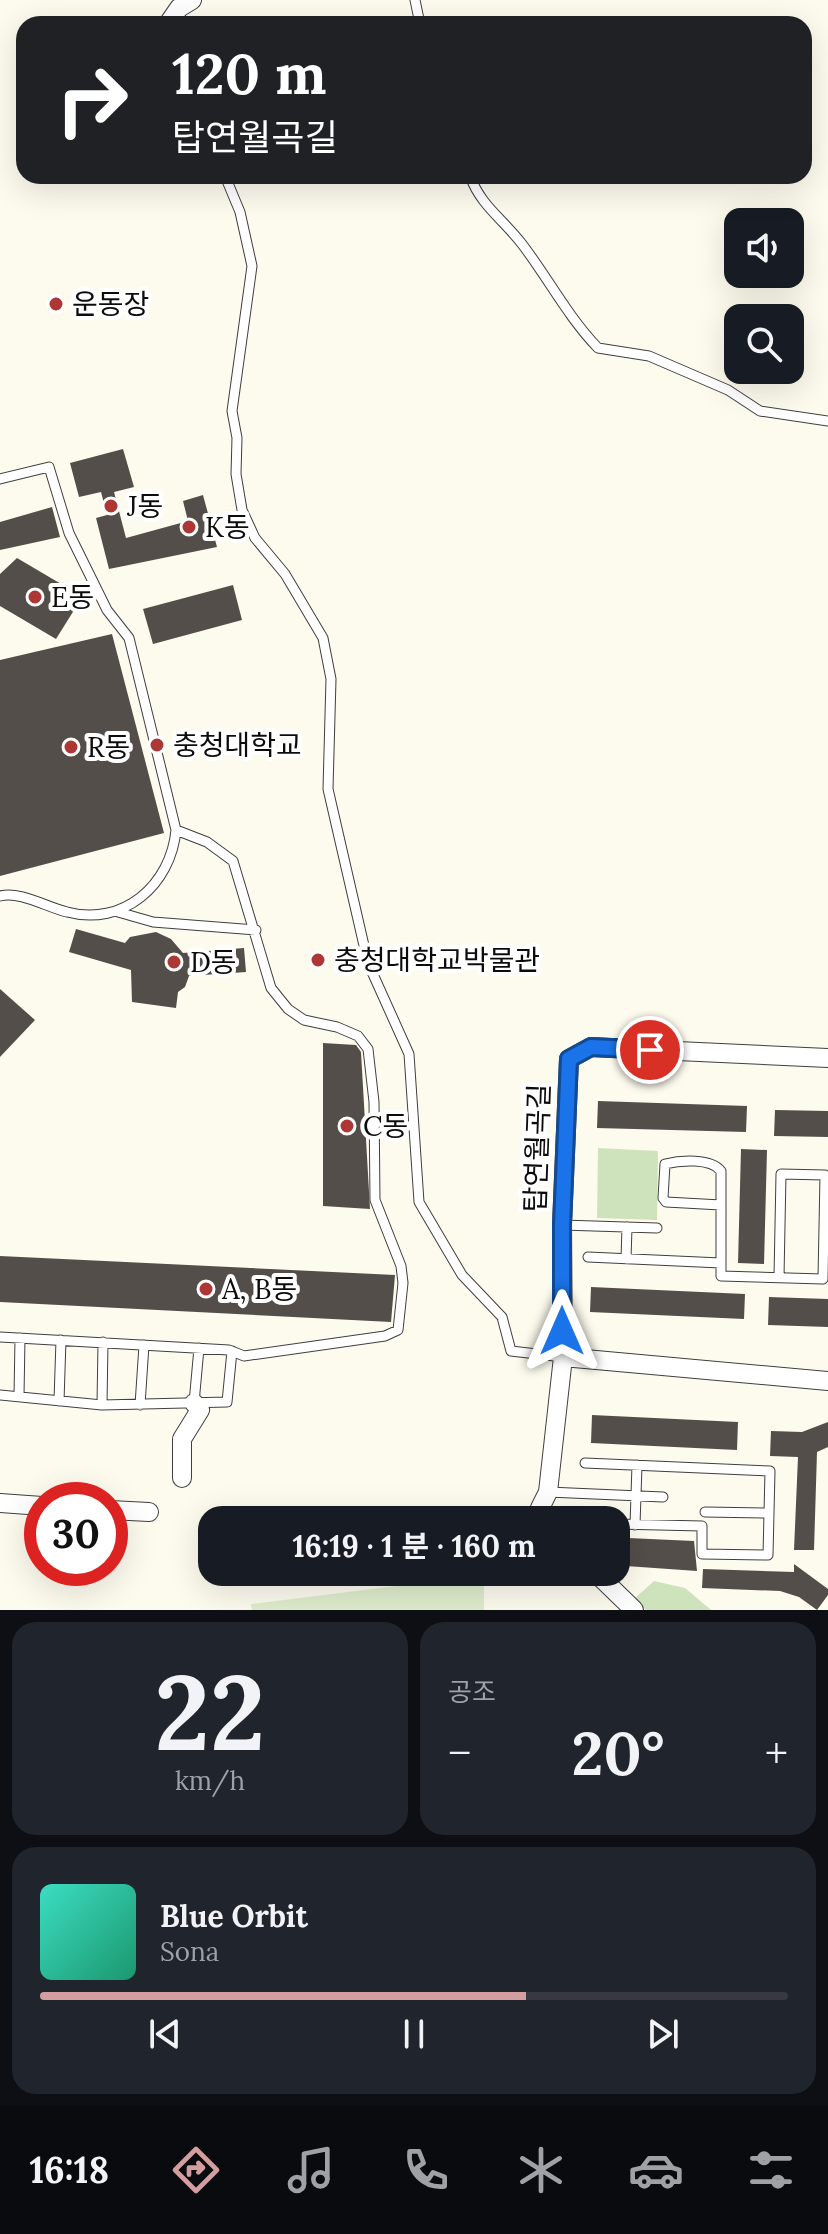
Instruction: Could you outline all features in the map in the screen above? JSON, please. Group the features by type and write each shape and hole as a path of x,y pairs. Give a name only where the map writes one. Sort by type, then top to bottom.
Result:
{"street":[{"path":"174,16 179,8 192,0"},
{"name":"탑연월곡길","path":"541,1506 548,1492 563,1357 562,1225 569,1059 591,1047 828,1058"},
{"path":"563,1357 828,1381"},
{"path":"182,1478 182,1439 200,1410 194,1403"},
{"path":"0,1503 24,1505"},
{"path":"128,1511 149,1512"},
{"path":"609,1586 634,1610"}],"lane":[{"path":"228,184 240,212 252,266 232,411 242,510 255,538 285,574 323,638 331,679 328,789 338,827 340,853 368,963 409,1054 419,1202 462,1275 502,1317 511,1351 563,1357"},
{"path":"474,184 481,201 522,245 554,293 598,348 649,356 728,390 760,411 828,421"},
{"path":"0,479 49,467 69,533 107,610 129,638 176,830 174,849 155,884 118,912"},
{"path":"0,1337 199,1348 232,1351 244,1356 385,1336 398,1330 403,1283 401,1266 375,1200 374,1102 368,1049 358,1036 337,1027 304,1020 288,1009 271,988 233,861 207,842 176,830"},
{"path":"0,896 20,897 71,914 118,912 153,922 256,930"},
{"path":"721,1205 666,1202 663,1198 665,1164 712,1163 719,1167 721,1205 721,1276 823,1279 825,1175 781,1174 779,1277"},
{"path":"562,1225 657,1228"},
{"path":"626,1259 627,1227"},
{"path":"588,1257 721,1263"},
{"path":"19,1396 20,1338"},
{"path":"59,1401 61,1340"},
{"path":"102,1405 103,1342"},
{"path":"140,1405 144,1345"},
{"path":"194,1403 199,1348"},
{"path":"0,1395 102,1405 227,1402 232,1351"},
{"path":"585,1463 770,1471 768,1555 702,1554 702,1526 630,1525"},
{"path":"635,1525 637,1465"},
{"path":"548,1492 663,1497"},
{"path":"705,1512 769,1513"}],"green space":[{"path":"598,1148 658,1151 657,1220 597,1218"},
{"path":"654,1581 685,1588 711,1610 646,1610 634,1599"},
{"path":"396,1586 484,1586 484,1610 252,1610 251,1604"}],"building":[{"path":"123,449 134,487 114,492 126,538 188,521 183,501 203,495 217,547 109,569 96,518 107,515 101,492 79,497 70,463"},
{"path":"52,507 60,537 0,550 0,522"},
{"name":"E동","path":"17,558 73,591 67,602 76,607 56,639 0,606 0,574"},
{"path":"233,585 242,620 153,644 143,609"},
{"name":"R동","path":"112,634 164,833 0,876 0,660"},
{"name":"D동","path":"76,929 125,943 130,937 156,932 171,939 183,953 244,948 246,972 189,976 185,987 178,992 176,1008 132,1002 131,970 69,952"},
{"path":"0,989 35,1020 0,1057"},
{"name":"C동","path":"323,1043 356,1045 361,1052 370,1209 323,1206"},
{"path":"598,1101 747,1106 746,1132 597,1128"},
{"path":"775,1110 828,1111 828,1137 774,1136"},
{"path":"741,1149 767,1150 764,1264 738,1263"},
{"name":"A, B동","path":"0,1256 395,1275 391,1322 0,1302"},
{"path":"591,1287 745,1294 744,1319 590,1312"},
{"path":"769,1297 828,1299 828,1327 768,1325"},
{"path":"592,1415 738,1422 737,1450 591,1443"},
{"path":"828,1422 828,1447 817,1452 814,1550 794,1550 798,1457 770,1456 771,1431 802,1432"},
{"path":"630,1538 694,1541 697,1571 630,1566"},
{"path":"794,1564 828,1589 828,1595 817,1610 799,1597 780,1591 702,1588 703,1569 794,1572"}],"place":[{"name":"운동장","path":"56,304"},
{"name":"J동","path":"111,506"},
{"name":"K동","path":"189,527"},
{"name":"E동","path":"35,597"},
{"name":"충청대학교","path":"157,745"},
{"name":"R동","path":"71,747"},
{"name":"충청대학교박물관","path":"318,960"},
{"name":"D동","path":"174,962"},
{"name":"C동","path":"347,1126"},
{"name":"A, B동","path":"206,1289"}],"route":[{"path":"562,1331 562,1225 569,1059 591,1047 650,1050"}]}
